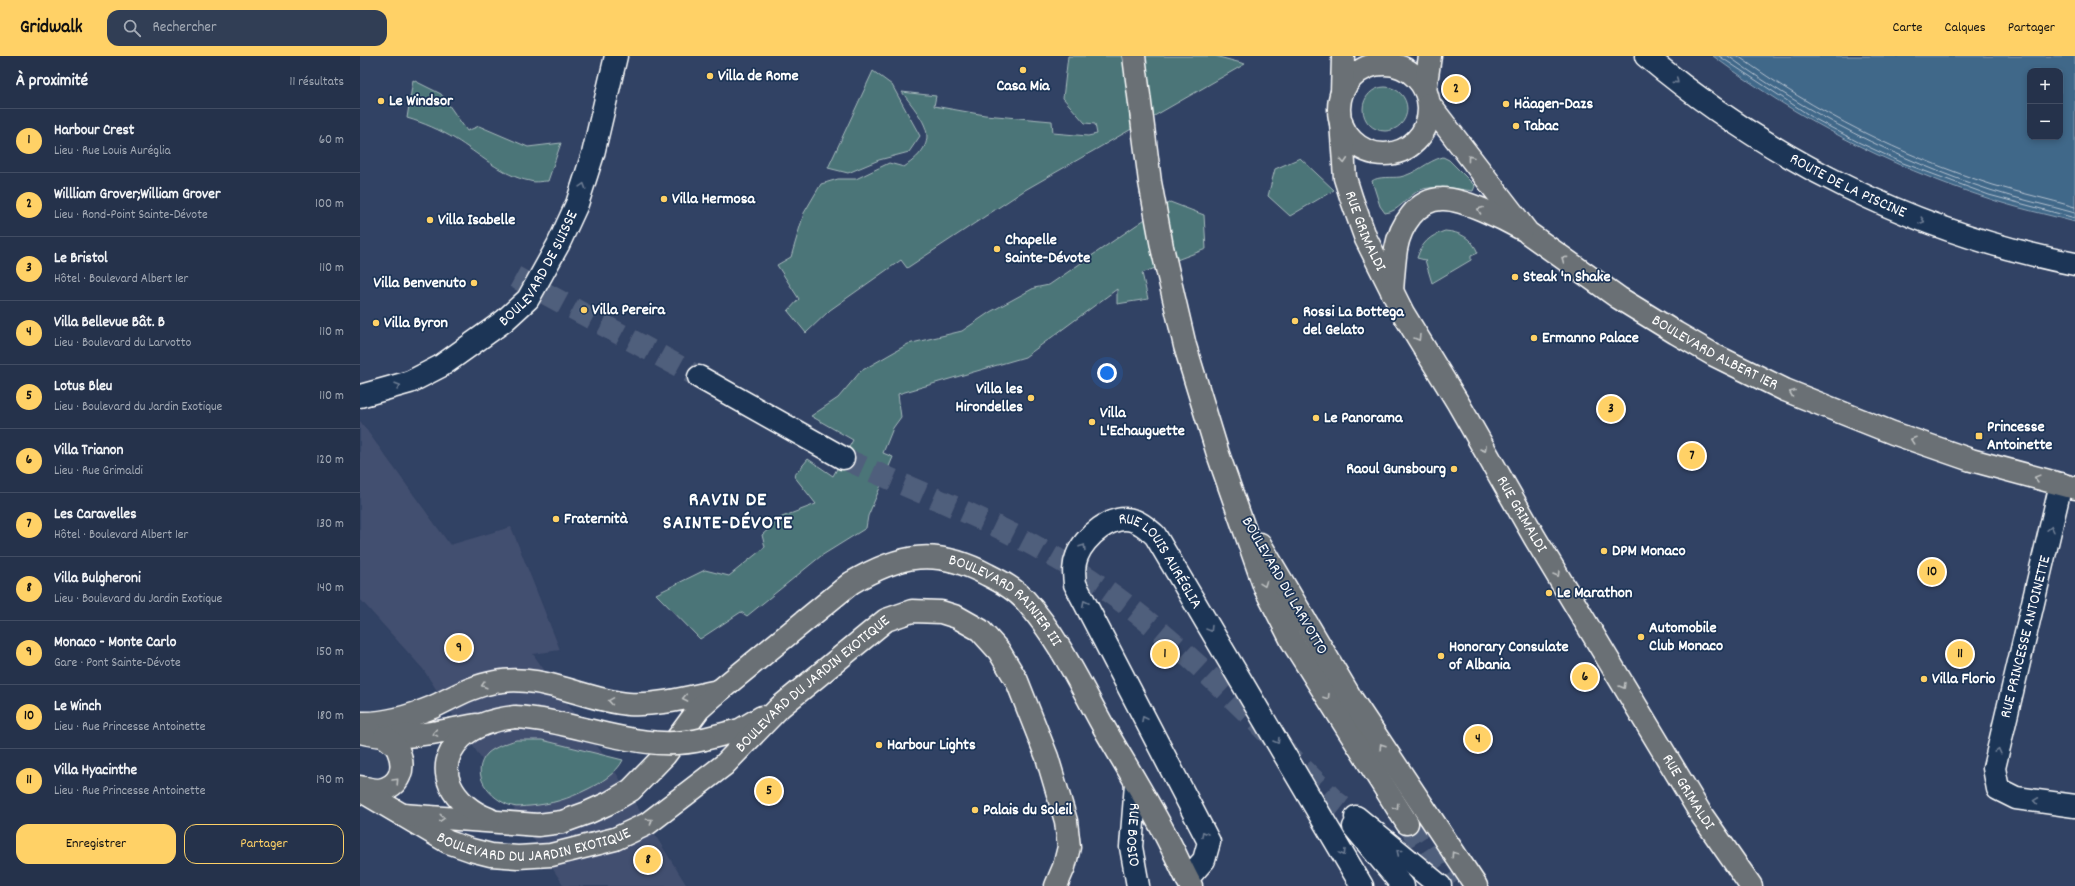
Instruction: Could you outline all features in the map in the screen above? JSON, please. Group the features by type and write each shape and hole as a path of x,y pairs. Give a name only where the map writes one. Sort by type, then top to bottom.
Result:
{"main road":[{"path":"1134,56 1150,182 1176,311 1185,346 1216,447 1238,507"},
{"path":"1343,56 1342,92 1339,109 1341,122 1347,134 1355,143 1366,150 1389,154 1400,151 1419,138 1428,117 1427,97 1430,56"},
{"path":"1342,92 1355,75 1383,60 1392,64 1403,63 1417,78 1427,97"},
{"name":"BOULEVARD ALBERT 1ER","path":"1427,97 1528,233 1653,319 1714,355 1785,390 1900,436 1971,460 2068,486"},
{"name":"RUE GRIMALDI","path":"1341,122 1345,178 1366,238 1392,292 1535,538 1700,814 1751,886"},
{"path":"1392,292 1396,248 1400,236 1409,218 1423,204 1441,198 1452,199 1511,223 1528,233"},
{"name":"BOULEVARD DU LARVOTTO","path":"1238,507 1265,588 1292,641 1407,823"},
{"name":"BOULEVARD DU LARVOTTO","path":"1238,507 1351,698 1476,886"},
{"name":"BOULEVARD RAINIER III","path":"500,822 519,825 552,824 570,820 609,803 631,790 651,770 699,709 851,583 872,570 890,563 908,559 945,558 962,562 991,576 1014,589 1025,600 1054,640 1169,841 1189,882"},
{"name":"BOULEVARD DU JARDIN EXOTIQUE","path":"360,790 389,809 403,815 448,842 491,855 518,857 551,855 615,839 647,824 724,765 780,707 886,620 912,611 941,612 957,617 975,626 999,650 1016,681 1059,792 1066,821 1069,847 1064,867 1056,886"},
{"path":"360,723 372,723 406,716 433,707 463,691 495,682 539,682 605,700 629,704 669,701 719,691"},
{"path":"360,732 385,737 427,734 515,717 542,719 627,739 690,742 740,730 780,707"},
{"path":"487,723 469,732 453,747 448,759 448,772 450,784 460,802 477,813 500,822"},
{"path":"360,787 378,790 392,786 400,777 402,767 398,749 385,737"},
{"path":"403,815 500,822"}],"street":[{"name":"BOULEVARD DE SUISSE","path":"360,396 410,382 441,366 504,321 528,299 558,246 577,204 593,154 616,56"},
{"name":"ROUTE DE LA PISCINE","path":"1646,56 1682,86 1745,130 1783,154 1849,189 1912,217 1982,240 2075,264"},
{"path":"699,377 843,458"},
{"name":"RUE PRINCESSE ANTOINETTE","path":"2068,486 1994,768 1998,789 2016,798 2075,806"},
{"name":"RUE LOUIS AURÉGLIA","path":"1189,882 1204,860 1209,842 1075,584 1074,569 1077,556 1085,542 1102,527 1118,519 1135,520 1155,535 1362,886"},
{"name":"RUE BOSIO","path":"1136,784 1131,847 1138,886"},
{"path":"1403,886 1354,821 1440,886"}],"shaded area":[{"path":"360,421 450,545 511,527 560,650 533,654 616,773 687,886 564,886 423,669 360,599"}],"green space":[{"path":"1068,56 1215,56 1245,64 1025,190 907,268 901,260 830,310 806,333 788,311 799,299 777,265 791,257 804,213 821,184 838,179 856,179 889,163 904,167 924,148 927,139 923,122 902,92 936,96 934,106 985,115 1052,121 1053,133 1088,136 1097,134 1095,124 1085,123 1063,98"},
{"path":"873,71 892,85 920,136 909,152 879,160 848,173 828,168"},
{"path":"413,80 441,94 467,131 479,126 528,147 561,143 548,181 532,182 510,174 438,130 426,124 407,118"},
{"path":"1385,87 1397,91 1403,97 1407,109 1403,121 1397,127 1385,131 1373,127 1367,121 1363,109 1367,97 1373,91"},
{"path":"1443,157 1449,160 1475,186 1473,191 1446,188 1420,190 1395,210 1385,213 1380,206 1372,181 1375,179 1400,177 1406,175 1432,161"},
{"path":"1300,158 1334,190 1290,216 1268,196 1275,169"},
{"path":"1170,202 1204,215 1206,249 1142,273 1148,299 1117,304 1117,289 1025,357 898,394 901,417 893,428 883,453 893,457 868,516 866,528 821,556 747,616 741,612 700,639 656,594 705,570 729,576 765,547 762,535 782,517 816,504 794,476 808,459 833,476 853,440 811,416 838,398 861,371 908,344 962,331 990,312 1034,288 1049,285"},
{"path":"1445,231 1460,234 1465,237 1472,243 1478,253 1471,256 1471,260 1432,283 1425,260 1417,258 1421,248 1430,238"},
{"path":"516,740 542,740 623,760 617,769 603,781 574,796 546,804 514,807 504,803 489,792 484,785 480,769 482,761 488,753 498,747"}],"water":[{"path":"1713,56 2075,56 2075,222 1998,202 1914,171 1844,138 1777,100"}],"tunnel":[{"path":"515,277 699,377"},
{"path":"843,458 1022,539 1079,572 1115,596 1149,622 1213,679 1335,801 1356,817"},
{"path":"1407,823 1450,886"}],"place":[{"name":"Casa Mia","path":"1023,70"},
{"name":"Villa de Rome","path":"710,76"},
{"name":"Willliam Grover;William Grover","path":"1456,89"},
{"name":"Le Windsor","path":"381,101"},
{"name":"Häagen-Dazs","path":"1506,104"},
{"name":"Tabac","path":"1516,126"},
{"name":"Villa Hermosa","path":"664,199"},
{"name":"Villa Isabelle","path":"430,220"},
{"name":"Chapelle Sainte-Dévote","path":"997,249"},
{"name":"Steak 'n Shake","path":"1515,277"},
{"name":"Villa Benvenuto","path":"474,283"},
{"name":"Villa Pereira","path":"584,310"},
{"name":"Rossi La Bottega del Gelato","path":"1295,321"},
{"name":"Villa Byron","path":"376,323"},
{"name":"Ermanno Palace","path":"1534,338"},
{"name":"Villa les Hirondelles","path":"1031,398"},
{"name":"Le Bristol","path":"1611,409"},
{"name":"Le Panorama","path":"1316,418"},
{"name":"Villa L'Echauguette","path":"1092,422"},
{"name":"Princesse Antoinette","path":"1979,436"},
{"name":"Les Caravelles","path":"1692,456"},
{"name":"Raoul Gunsbourg","path":"1454,469"},
{"name":"Fraternità","path":"556,519"},
{"name":"DPM Monaco","path":"1604,551"},
{"name":"Le Winch","path":"1932,572"},
{"name":"Le Marathon","path":"1549,593"},
{"name":"Automobile Club Monaco","path":"1641,637"},
{"name":"Monaco - Monte Carlo","path":"459,648"},
{"name":"Harbour Crest","path":"1165,654"},
{"name":"Villa Hyacinthe","path":"1960,654"},
{"name":"Honorary Consulate of Albania","path":"1441,656"},
{"name":"Villa Trianon","path":"1585,677"},
{"name":"Villa Florio","path":"1924,679"},
{"name":"Villa Bellevue Bât. B","path":"1478,739"},
{"name":"Harbour Lights","path":"879,745"},
{"name":"Lotus Bleu","path":"769,791"},
{"name":"Palais du Soleil","path":"975,810"},
{"name":"Villa Bulgheroni","path":"648,860"}],"district":[{"name":"RAVIN DE SAINTE-DÉVOTE","path":"728,512"}]}
